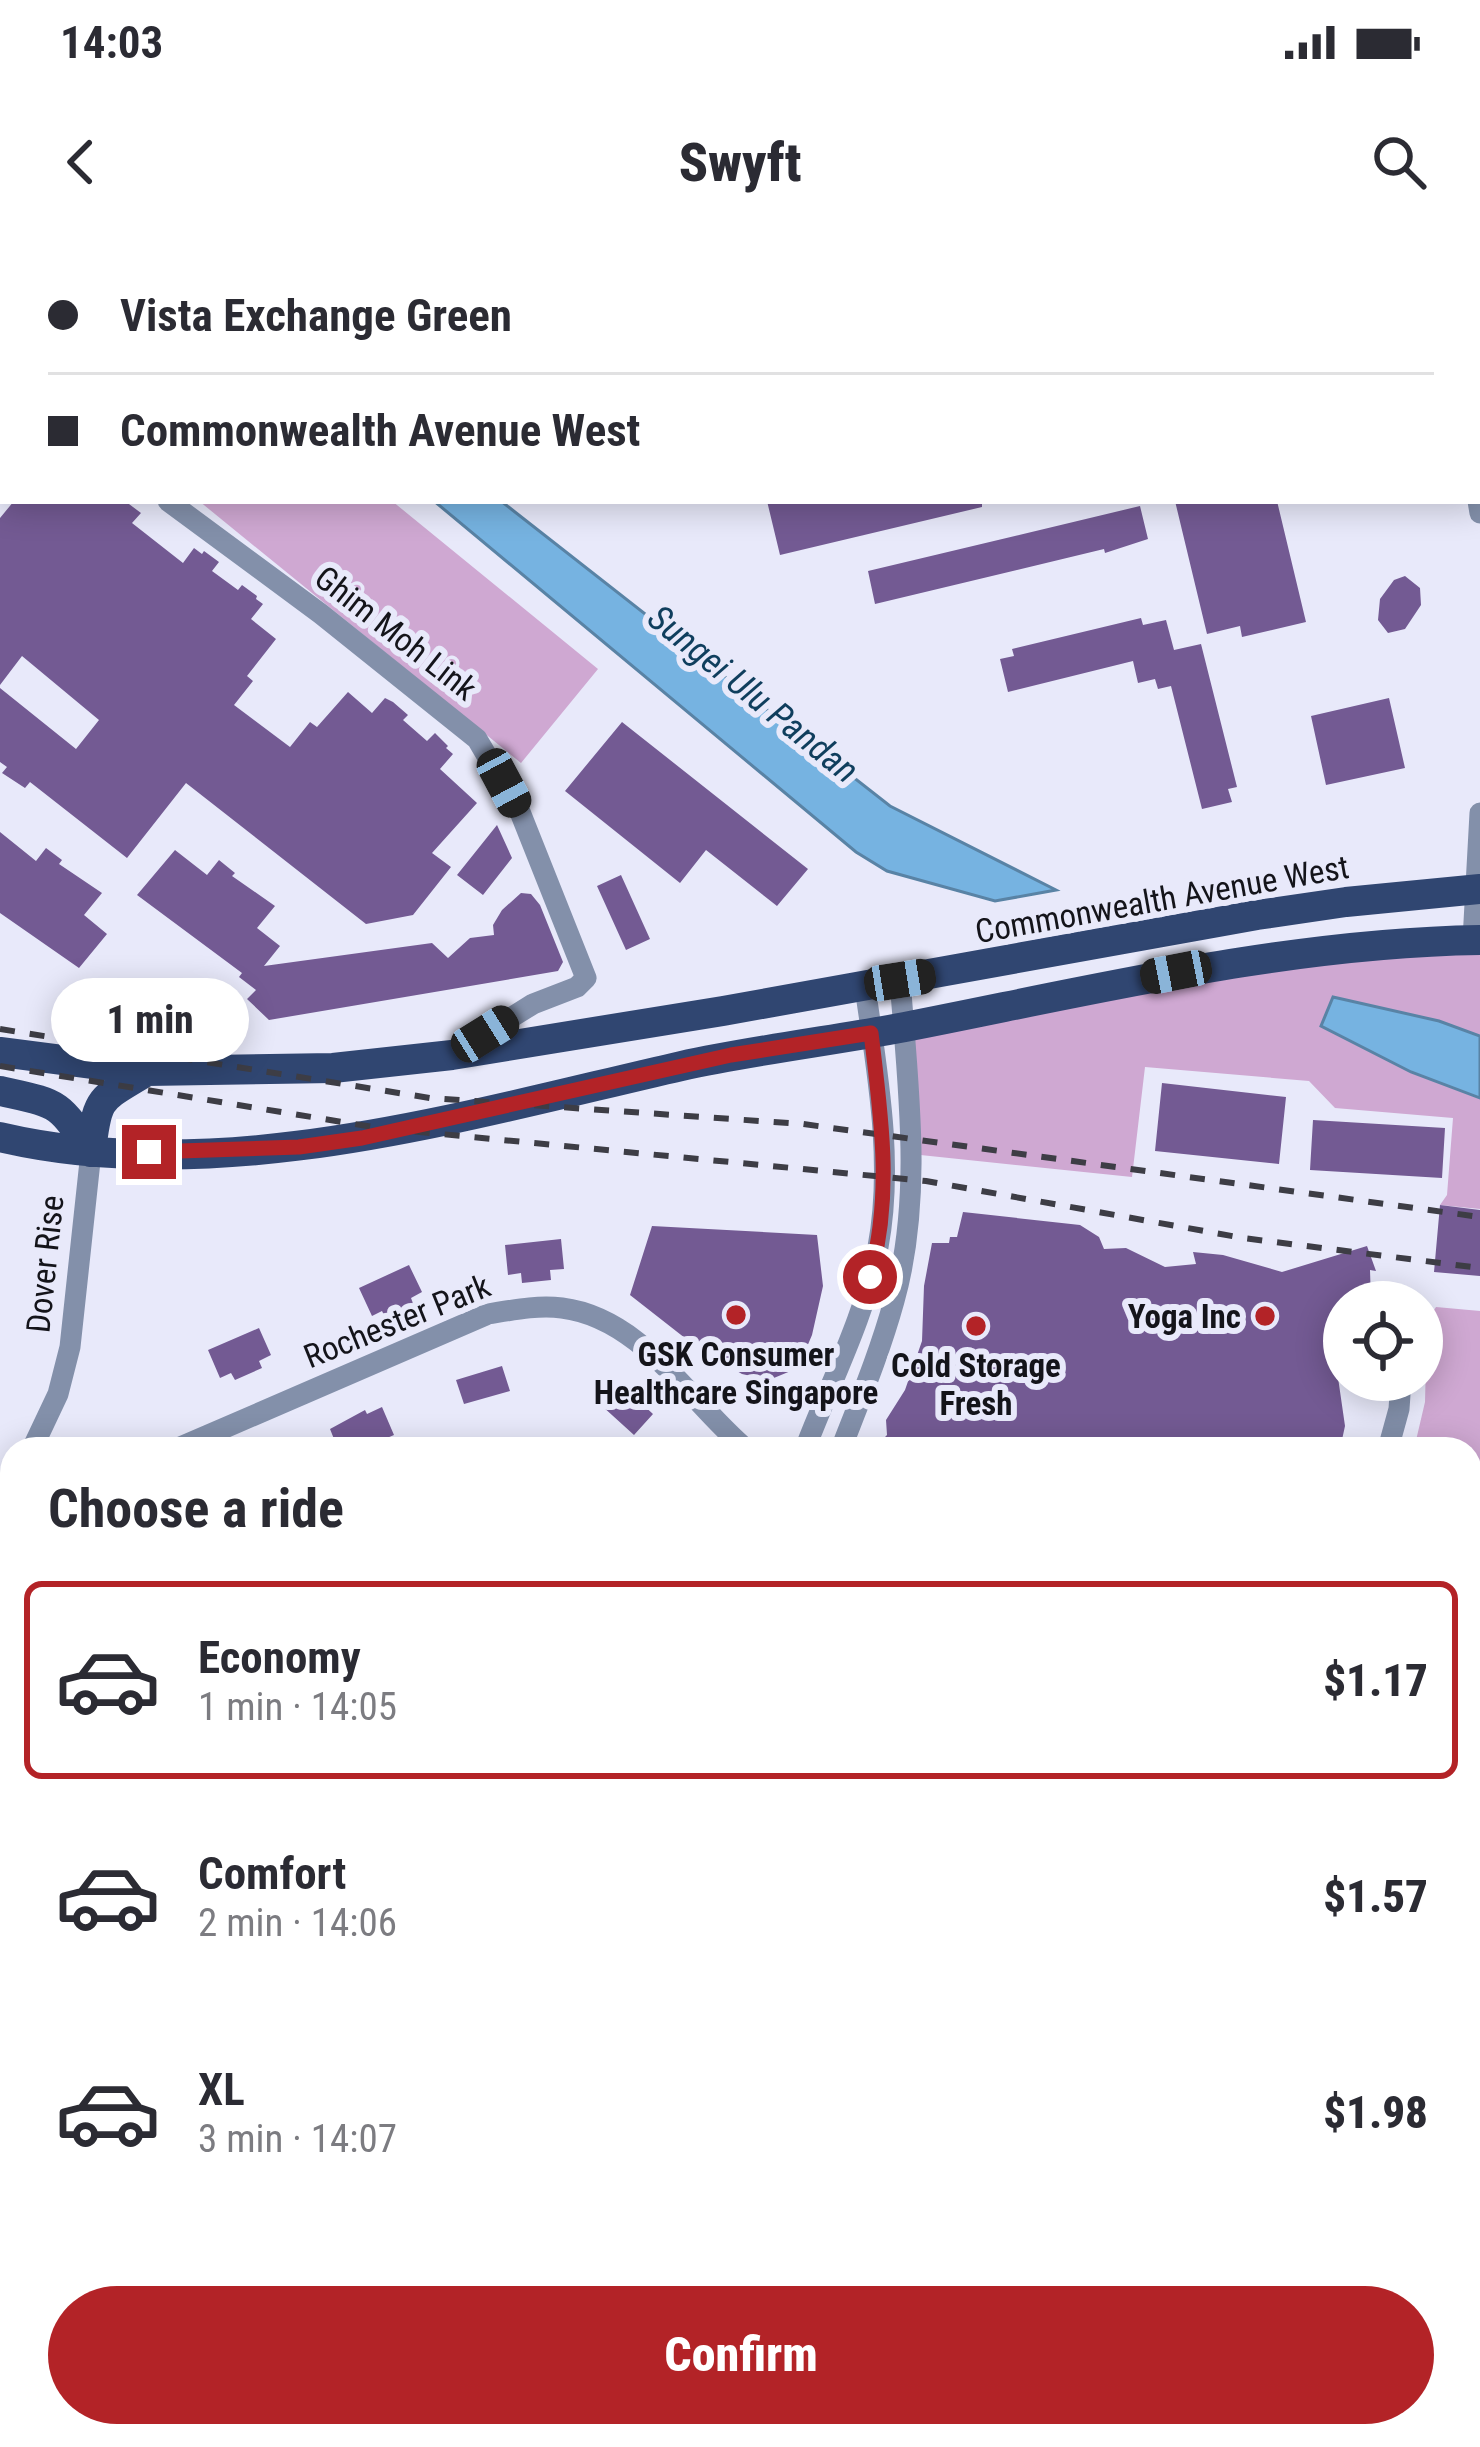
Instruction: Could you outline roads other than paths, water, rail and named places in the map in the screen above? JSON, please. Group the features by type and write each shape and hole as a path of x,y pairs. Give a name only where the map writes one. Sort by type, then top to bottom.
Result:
{"main road":[{"name":"Commonwealth Avenue West","path":"0,1052 147,1071 333,1068 452,1055 865,987 1257,915 1476,889"},
{"path":"0,1137 91,1151 299,1147 362,1138 731,1055 871,1033 1176,972 1477,940"},
{"path":"91,1151 95,1110 101,1100 147,1071"},
{"path":"0,1091 55,1106 68,1115 91,1151"}],"street":[{"name":"Ghim Moh Link","path":"172,504 321,614 477,739 520,812 585,981 533,1004 452,1055"},
{"path":"1477,940 1480,813"},
{"path":"846,1437 895,1299 902,1259 910,1154 900,980"},
{"path":"810,1437 862,1305 878,1249 885,1196 885,1150 865,987"},
{"name":"Dover Rise","path":"38,1437 58,1394 70,1347 91,1151"},
{"name":"Rochester Park","path":"204,1437 488,1314 533,1306 567,1308 590,1316 648,1350 734,1437"},
{"path":"1391,1437 1400,1401"}],"water":[{"path":"438,504 505,504 890,806 1056,890 995,901 887,871 856,852"},
{"path":"1333,997 1439,1021 1480,1036 1480,1098 1411,1072 1321,1026"}],"railway":[{"path":"0,1029 430,1098 803,1124 1480,1217"},
{"path":"0,1066 379,1128 926,1181 1243,1238 1480,1268"}],"place":[{"name":"GSK Consumer Healthcare Singapore","path":"736,1315"},
{"name":"Yoga Inc","path":"1265,1316"},
{"name":"Cold Storage Fresh","path":"976,1326"}],"water label":[{"name":"Sungei Ulu Pandan","path":"753,694"}]}
